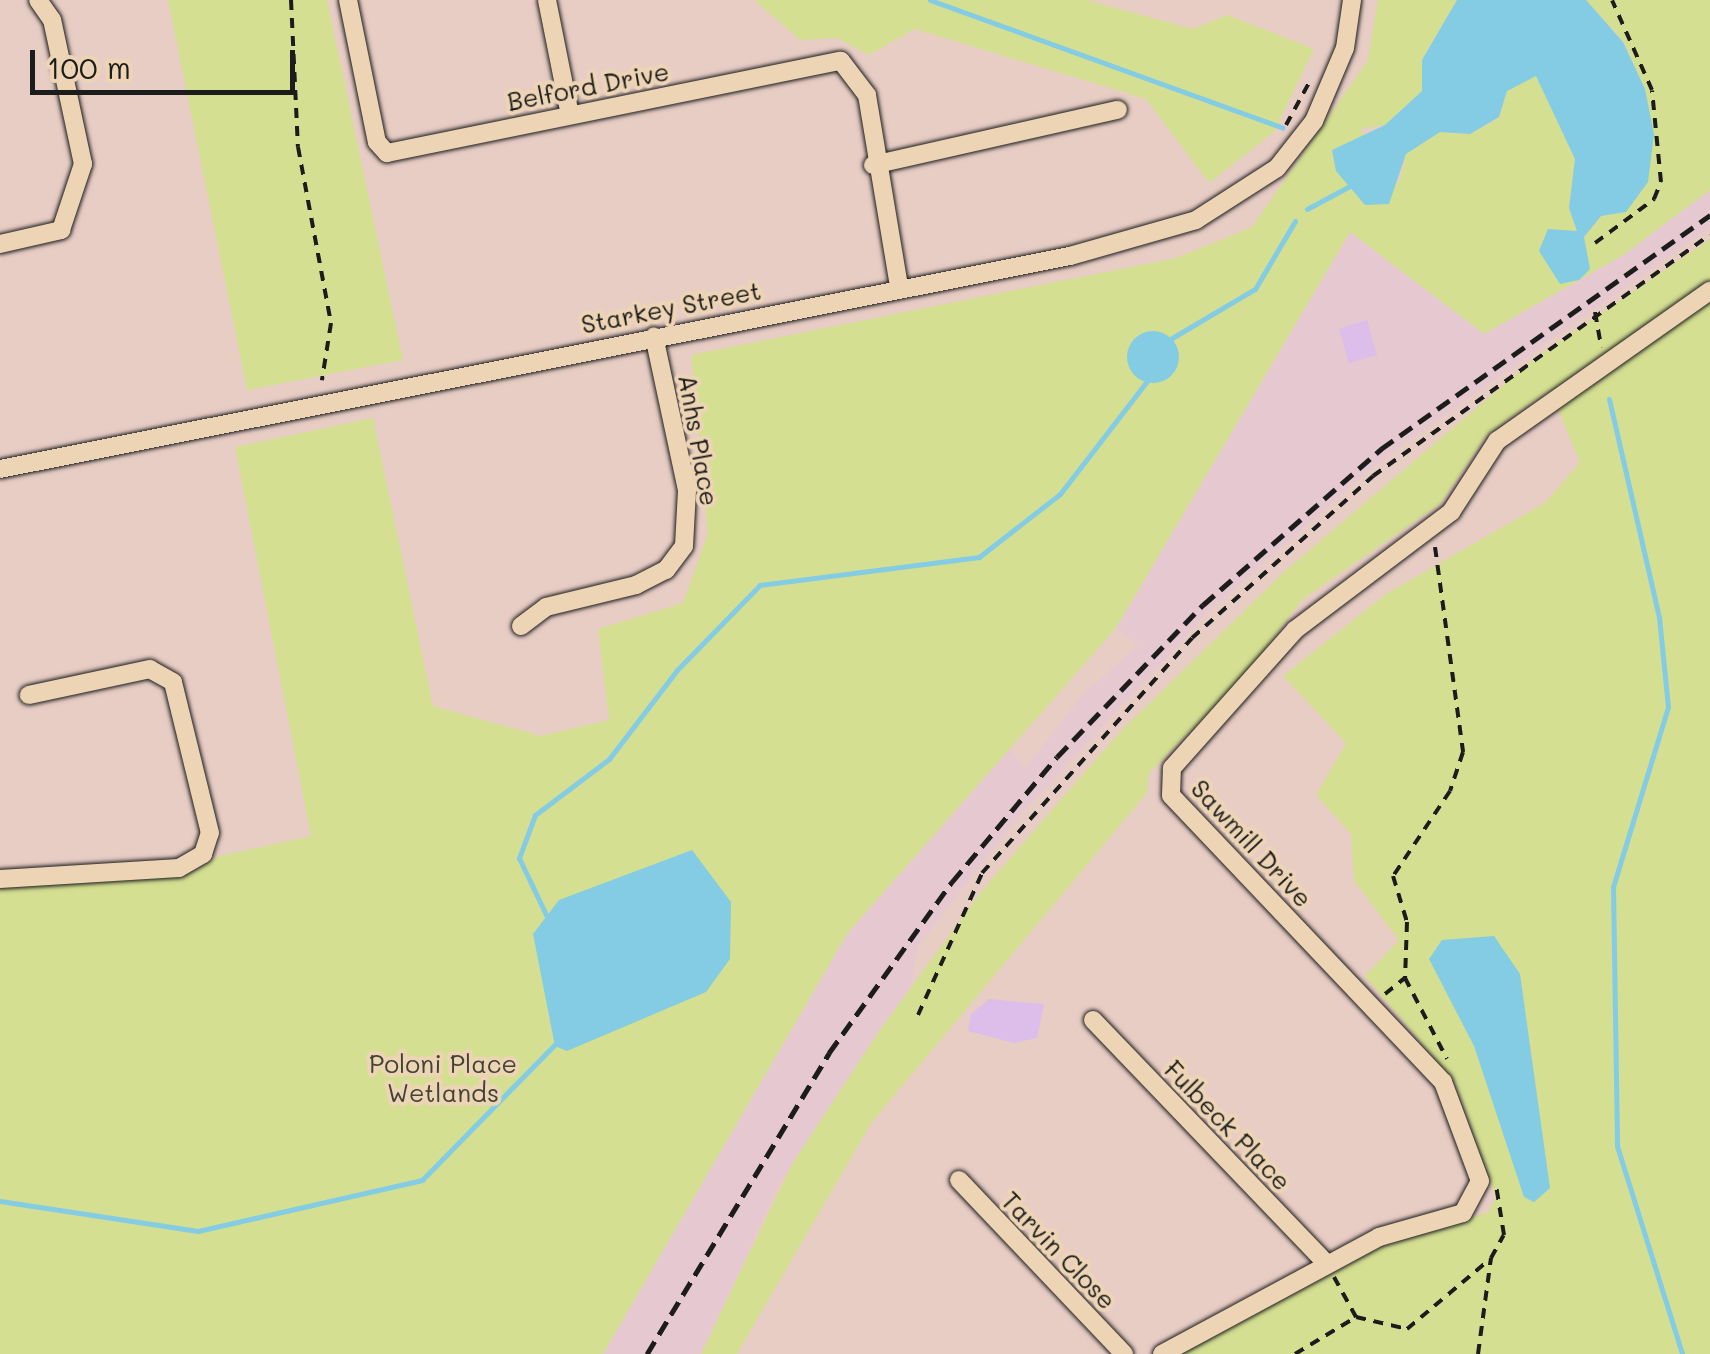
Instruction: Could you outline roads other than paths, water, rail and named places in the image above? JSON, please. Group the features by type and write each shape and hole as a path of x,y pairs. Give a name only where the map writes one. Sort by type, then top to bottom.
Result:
{"street":[{"path":"0,244 61,230 83,164 52,20 38,0"},
{"name":"Belford Drive","path":"348,0 377,142 387,152 841,60 867,95 874,164 899,286"},
{"path":"547,0 570,115"},
{"name":"Starkey Street","path":"0,469 899,286 1070,256 1196,220 1278,168 1314,121 1346,48 1352,0"},
{"path":"874,164 1118,110"},
{"name":"Sawmill Drive","path":"1162,1354 1326,1263 1462,1213 1478,1194 1451,1095 1171,795 1172,768 1296,630 1451,512 1498,441 1710,292"},
{"name":"Anhs Place","path":"521,626 546,607 636,585 666,570 684,546 687,490 654,336"},
{"path":"0,879 179,868 203,854 210,833 173,682 150,670 30,695"},
{"name":"Fulbeck Place","path":"1093,1020 1326,1263"},
{"name":"Tarvin Close","path":"959,1180 1124,1354"}],"water":[{"path":"1457,0 1586,0 1623,42 1645,89 1654,134 1648,182 1626,212 1601,216 1584,237 1590,269 1579,280 1560,284 1539,251 1548,229 1577,231 1569,208 1575,159 1536,76 1507,91 1499,117 1470,134 1440,132 1406,154 1389,204 1365,205 1336,171 1332,150 1385,125 1422,91 1422,60"},
{"path":"1153,331 1171,339 1179,357 1171,375 1153,383 1135,375 1127,357 1135,339"},
{"path":"692,850 731,902 730,959 706,992 567,1051 555,1046 533,934 559,900"},
{"path":"1494,936 1520,974 1550,1188 1534,1202 1524,1197 1474,1046 1429,959 1442,940"}],"waterway":[{"path":"930,0 1283,128"},
{"path":"1307,209 1348,187"},
{"path":"1172,338 1255,289 1295,221"},
{"path":"550,923 519,858 535,815 609,759 677,670 760,585 979,557 1060,494 1147,381"},
{"path":"1609,399 1659,617 1668,707 1613,887 1617,1146 1682,1354"},
{"path":"0,1201 198,1231 422,1180 558,1041"}],"railway":[{"path":"647,1354 829,1053 952,882 1057,757 1203,605 1381,449 1710,215"}],"park label":[{"name":"Poloni Place Wetlands","path":"443,1078"}]}
